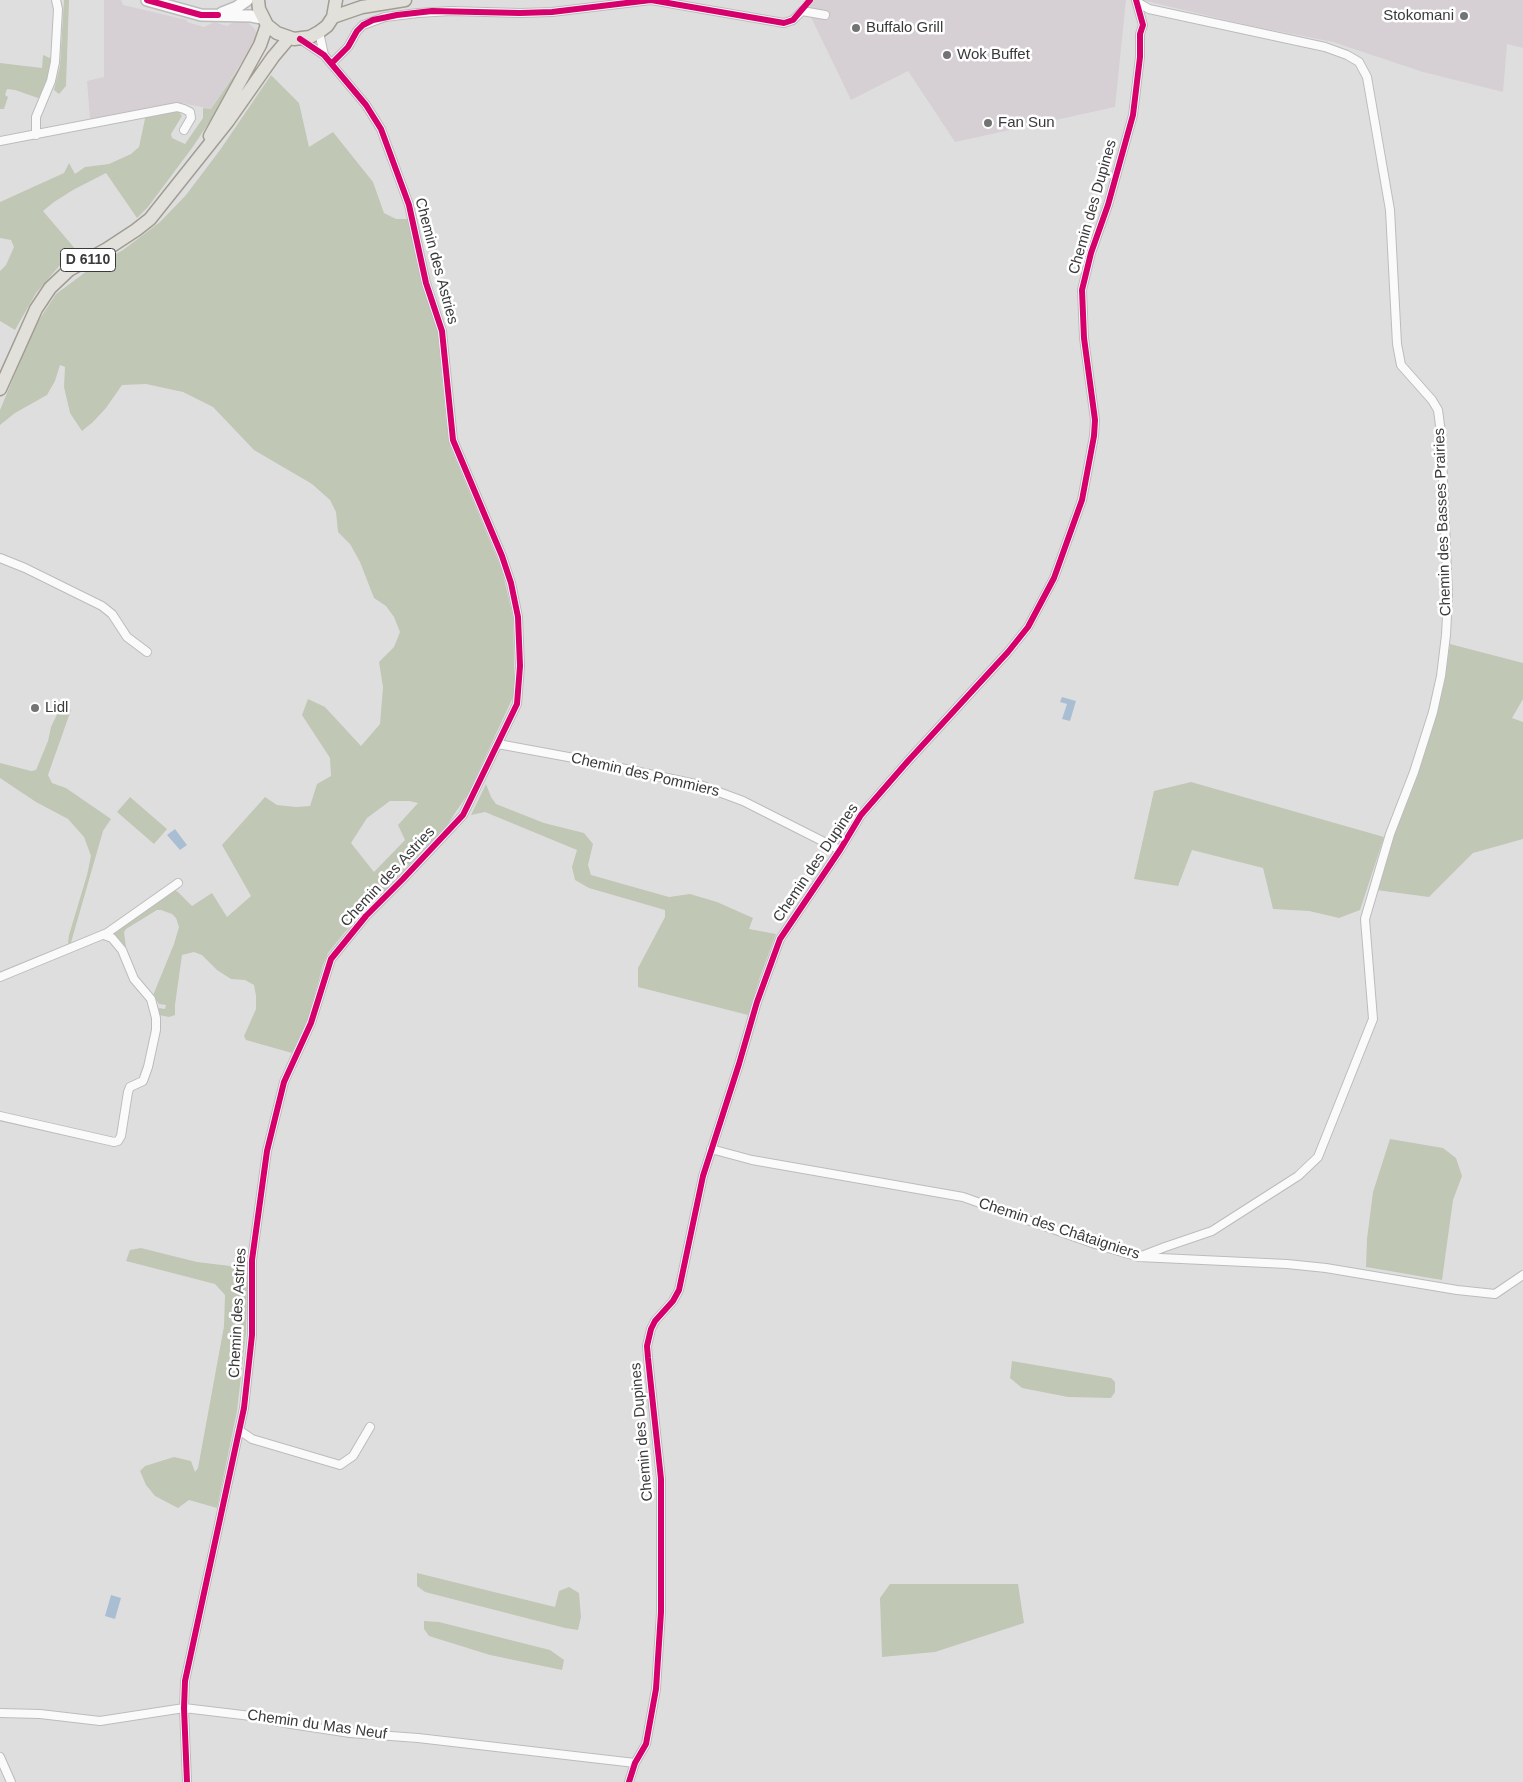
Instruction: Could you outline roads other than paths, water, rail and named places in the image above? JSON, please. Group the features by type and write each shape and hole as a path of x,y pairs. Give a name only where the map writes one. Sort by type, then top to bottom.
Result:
{"main road":[{"path":"258,0 265,22 277,33 294,38 310,37 327,26 333,17 336,0"},
{"path":"333,17 362,6 405,0"},
{"name":"D 6110","path":"202,151 217,120 260,44 265,22"},
{"name":"D 6110","path":"0,389 36,309 50,288 69,270 107,249 150,219 202,151 228,121 273,57 294,38"}],"street":[{"path":"36,135 36,117 51,81 54,62 58,9 56,0"},
{"path":"147,0 201,15 250,16 265,22"},
{"path":"218,15 248,0"},
{"path":"332,63 348,46 363,25 386,17 418,13 451,11 552,12 651,0 784,23 793,20 802,11 825,15"},
{"name":"Chemin des Dupines","path":"629,1782 635,1763 646,1744 656,1689 661,1612 661,1471 647,1346 651,1329 655,1321 673,1301 679,1290 703,1176 757,1002 780,939 840,850 861,815 1008,652 1028,627 1054,578 1079,509 1094,436 1095,420 1084,338 1082,290 1091,253 1108,205 1133,115 1140,57 1140,34 1143,25 1136,1"},
{"name":"Chemin des Basses Prairies","path":"1136,1 1149,9 1325,47 1347,55 1359,62 1366,77 1390,210 1397,344 1401,365 1432,400 1438,410 1441,433 1448,595 1441,676 1433,712 1414,772 1390,834 1365,918 1373,1019 1318,1157 1298,1176 1212,1231 1139,1257"},
{"path":"319,32 324,55"},
{"name":"Chemin des Astries","path":"187,1782 184,1708 186,1681 244,1408 252,1335 252,1260 267,1151 284,1082 311,1023 331,959 366,916 463,815 517,704 520,666 518,617 511,583 502,556 453,440 442,331 426,283 409,205 381,129 366,105 324,55 294,38"},
{"path":"0,142 177,107 190,112 191,118 184,130"},
{"path":"0,558 25,568 102,606 112,614 127,637 147,652"},
{"name":"Chemin des Pommiers","path":"498,744 700,785 743,801 840,850"},
{"path":"0,977 104,935 178,883"},
{"path":"0,1116 114,1142 118,1141 121,1136 128,1092 130,1087 143,1081 148,1068 156,1030 156,1018 151,999 134,979 122,950 112,938 104,935"},
{"name":"Chemin des Châtaigniers","path":"712,1149 752,1160 963,1198 1094,1244 1139,1257 1287,1264 1326,1268 1457,1290 1495,1294 1523,1275"},
{"path":"239,1430 252,1439 340,1465 353,1456 370,1427"},
{"name":"Chemin du Mas Neuf","path":"0,1713 40,1714 100,1722 184,1708 251,1716 350,1733 418,1738 635,1763"},
{"path":"0,1758 11,1782"}],"water":[{"path":"1062,697 1076,701 1070,721 1062,719 1067,704 1060,702"},
{"path":"175,829 187,845 180,850 167,835"},
{"path":"111,1595 121,1598 115,1619 105,1616"}],"place":[{"name":"Stokomani","path":"1464,16"},
{"name":"Buffalo Grill","path":"856,28"},
{"name":"Wok Buffet","path":"947,55"},
{"name":"Fan Sun","path":"988,123"},
{"name":"Lidl","path":"35,708"}]}
